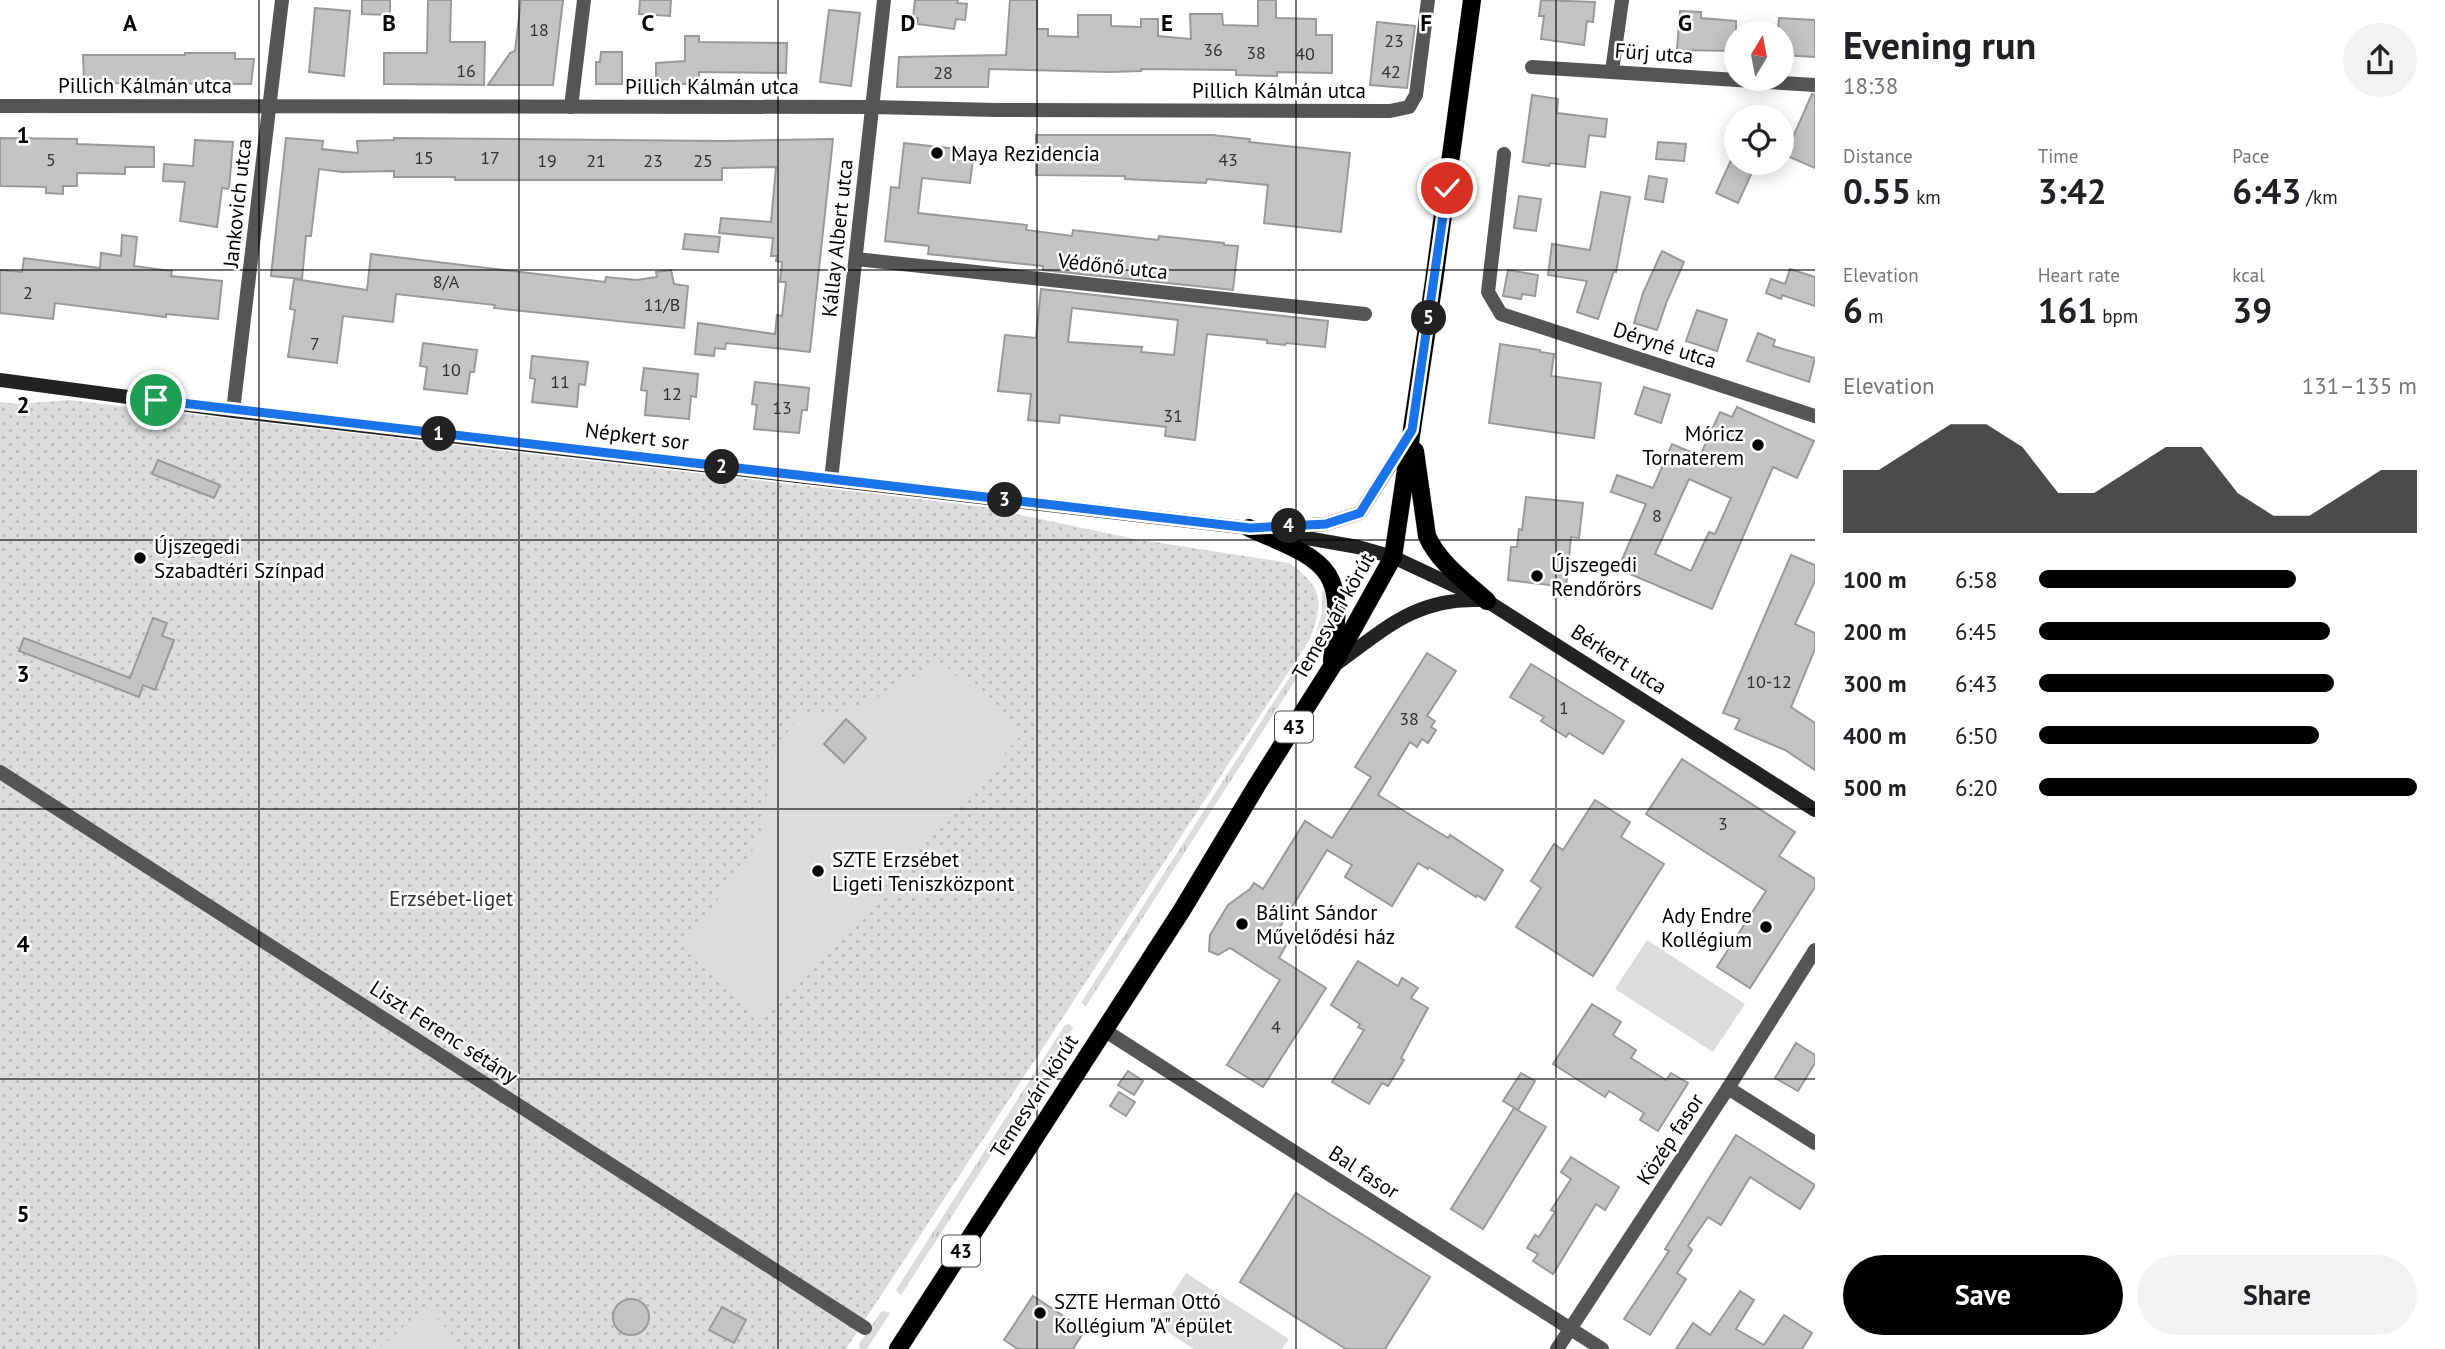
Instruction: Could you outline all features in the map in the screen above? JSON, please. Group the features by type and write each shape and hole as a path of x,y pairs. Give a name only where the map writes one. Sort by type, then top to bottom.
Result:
{"main road":[{"name":"Temesvári körút","path":"898,1349 1182,910 1331,668 1393,557 1472,0"},
{"path":"1412,430 1427,536 1432,549 1487,601"},
{"path":"1250,528 1303,554 1328,576 1334,592 1336,614 1331,668"}],"street":[{"name":"Jankovich utca","path":"233,411 282,0"},
{"path":"571,107 584,0"},
{"name":"Kállay Albert utca","path":"831,480 884,0"},
{"name":"Pillich Kálmán utca","path":"0,106 872,107 1390,111 1409,107 1416,95 1428,0"},
{"path":"1612,71 1622,0"},
{"name":"Fürj utca","path":"1532,67 1815,85"},
{"name":"Déryné utca","path":"1504,154 1489,292 1501,314 1815,416"},
{"name":"Védőnő utca","path":"856,260 1365,314"},
{"name":"Népkert sor","path":"0,380 233,411 1250,528 1358,547 1393,557"},
{"path":"1250,528 1326,524 1360,513 1412,430"},
{"name":"Bérkert utca","path":"1393,557 1487,601 1815,810"},
{"path":"1331,668 1405,615 1427,605 1457,599 1487,601"},
{"name":"Liszt Ferenc sétány","path":"0,772 865,1328"},
{"name":"Közép fasor","path":"1557,1349 1815,950"},
{"name":"Bal fasor","path":"1104,1030 1602,1349"},
{"path":"1728,1088 1815,1143"}],"green space":[{"name":"Erzsébet-liget","path":"69,400 978,506 1135,539 1289,563 1309,580 1314,588 1318,604 1317,614 1310,639 846,1349 0,1349 0,402 19,404"},
{"path":"1325,590 1326,621 1315,636 1322,613 1322,591"},
{"path":"1318,641 1086,1006 1081,1003 1278,695 1311,645"},
{"name":"SZTE Erzsébet Ligeti Teniszközpont","path":"941,662 1022,734 763,1019 683,948 760,840 775,746 801,716 856,709"},
{"path":"1647,940 1745,1004 1713,1052 1615,989"},
{"path":"1069,1024 1073,1028 901,1295 896,1290 1065,1025"},
{"path":"1186,1273 1289,1339 1282,1349 1194,1349 1154,1323"},
{"path":"426,1306 464,1349 379,1349"},
{"path":"881,1312 890,1313 867,1349 860,1349 859,1344"}],"building":[{"path":"362,0 390,0 390,15 362,14"},
{"path":"428,0 451,0 450,42 485,42 484,85 384,84 384,53 427,53"},
{"path":"521,0 563,0 553,85 488,85 510,53 515,51"},
{"path":"640,0 671,0 670,16 639,14"},
{"path":"915,0 958,0 957,3 967,4 965,20 956,19 954,29 917,24 918,18 913,18"},
{"path":"1010,0 1037,0 1037,29 1048,29 1048,36 1078,37 1078,15 1111,15 1111,26 1141,27 1141,19 1158,19 1158,36 1191,39 1190,14 1222,14 1223,25 1258,26 1258,0 1276,0 1276,18 1316,19 1316,35 1332,35 1332,73 1277,72 1277,76 1236,75 1236,70 1141,69 1110,72 989,69 988,87 897,87 899,57 1006,55"},
{"path":"1541,0 1595,2 1593,22 1587,21 1584,45 1541,39 1544,16 1539,16"},
{"path":"315,8 350,11 344,76 309,72"},
{"path":"829,10 860,13 851,86 820,82"},
{"path":"1680,11 1701,12 1701,18 1736,21 1724,21 1724,51 1677,50"},
{"path":"1779,18 1815,20 1815,57 1794,56 1794,21 1779,21"},
{"path":"1377,22 1415,26 1407,88 1370,85"},
{"path":"685,36 699,36 699,42 787,43 786,73 699,72 699,84 656,84 656,63 685,61"},
{"path":"601,52 622,52 622,84 596,84 596,62 600,62"},
{"path":"235,53 235,59 254,59 251,84 84,83 83,55"},
{"path":"1812,94 1815,95 1815,168 1794,159 1794,135"},
{"path":"1532,95 1558,99 1557,113 1607,119 1605,137 1589,135 1585,167 1523,162"},
{"path":"1036,135 1212,135 1250,139 1249,142 1350,153 1341,232 1264,223 1268,185 1207,179 1206,183 1125,179 1125,176 1036,175"},
{"path":"0,138 77,139 77,144 154,147 154,167 125,167 125,174 77,173 77,186 63,186 63,194 46,193 46,187 0,186"},
{"path":"286,138 323,141 322,149 358,153 357,141 394,138 722,141 833,139 810,352 726,343 725,349 715,348 714,356 695,354 698,323 775,334 777,315 782,316 786,282 780,282 782,262 776,261 777,256 771,256 773,238 719,233 721,218 771,222 776,167 722,168 722,180 455,180 455,177 394,177 394,171 342,172 319,169 311,236 306,236 302,279 271,276"},
{"path":"195,140 233,142 229,189 222,188 217,227 180,221 185,182 163,181 164,164 193,166"},
{"path":"1658,142 1686,144 1684,161 1656,159"},
{"path":"904,143 974,151 970,183 922,178 918,213 1027,225 1026,230 1072,236 1073,230 1158,240 1159,236 1238,246 1233,290 1043,270 1043,266 928,254 929,246 885,241 891,187 899,188"},
{"path":"1724,175 1751,175 1738,203 1716,193"},
{"path":"1649,176 1667,179 1663,202 1645,199"},
{"path":"1601,192 1630,197 1616,272 1614,271 1598,319 1577,312 1587,281 1548,275 1552,244 1590,250"},
{"path":"1519,196 1541,199 1536,231 1514,228"},
{"path":"685,234 720,237 718,252 683,249"},
{"path":"122,235 137,237 134,266 172,271 171,276 222,281 218,319 166,314 166,317 55,303 53,319 0,313 0,270 22,272 24,258 100,268 101,253 121,256"},
{"path":"1662,251 1684,262 1657,330 1634,323 1643,293"},
{"path":"371,254 605,282 606,277 637,280 657,277 656,272 671,270 674,284 688,286 684,328 494,308 495,305 396,294 393,322 343,316 337,363 288,357 295,310 290,309 294,279 367,290"},
{"path":"1790,269 1815,277 1815,306 1782,295 1781,299 1766,293 1771,279 1785,284"},
{"path":"1508,270 1538,275 1535,296 1522,294 1521,299 1503,296"},
{"path":"1041,289 1328,321 1325,347 1285,345 1267,343 1267,340 1207,334 1195,440 1165,436 1166,427 1060,415 1059,423 1028,420 1031,394 998,391 1005,335 1036,338","holes":["1072,308 1178,320 1174,355 1141,352 1142,347 1068,342"]},
{"path":"1697,310 1727,320 1717,351 1686,341"},
{"path":"1758,333 1775,340 1773,346 1815,358 1809,382 1747,361"},
{"path":"423,343 477,350 467,394 424,389 427,367 420,366"},
{"path":"1500,344 1554,354 1551,376 1601,383 1594,438 1489,423"},
{"path":"532,356 588,362 585,385 579,384 577,407 532,402 535,379 530,378"},
{"path":"644,368 698,374 696,397 691,396 689,419 645,415 647,391 641,390"},
{"path":"755,382 809,388 807,410 802,410 799,433 754,429 757,405 752,404"},
{"path":"1644,387 1670,395 1661,423 1635,414"},
{"path":"1737,407 1814,441 1797,478 1773,467 1712,609 1618,569 1646,504 1611,492 1617,475 1653,488 1672,444 1700,456 1720,412 1732,417","holes":["1689,479 1731,498 1715,534 1709,532 1691,571 1655,554"]},
{"path":"158,460 220,485 214,498 152,474"},
{"path":"1526,497 1583,503 1579,538 1571,537 1566,587 1508,580 1511,547 1517,547"},
{"path":"1791,555 1815,565 1815,581 1795,624 1815,633 1815,649 1791,707 1815,723 1815,770 1785,750 1735,729 1740,719 1723,713"},
{"path":"153,618 167,623 162,636 174,640 155,690 143,685 139,697 19,651 24,638 130,678"},
{"path":"1427,653 1456,671 1427,716 1435,721 1431,727 1436,730 1428,743 1422,739 1417,747 1410,742 1378,795 1448,838 1450,835 1503,870 1485,900 1418,863 1392,906 1345,877 1352,865 1327,850 1278,930 1290,938 1279,958 1326,988 1263,1087 1227,1065 1280,980 1230,948 1218,955 1209,951 1210,935 1228,905 1254,883 1263,889 1305,821 1332,838 1371,777 1355,767"},
{"path":"1531,664 1624,721 1603,754 1569,733 1566,737 1541,721 1544,717 1510,697"},
{"path":"846,719 866,738 844,763 824,744"},
{"path":"1682,759 1795,832 1779,856 1815,879 1815,887 1750,988 1717,967 1766,891 1646,814"},
{"path":"1595,800 1630,822 1621,837 1664,864 1593,976 1516,927 1541,888 1531,881 1554,844 1563,850"},
{"path":"1358,961 1398,986 1402,978 1418,988 1411,998 1428,1008 1401,1058 1404,1060 1388,1086 1382,1083 1369,1104 1332,1082 1364,1030 1358,1027 1360,1024 1331,1005"},
{"path":"1592,1004 1621,1022 1613,1035 1636,1050 1631,1058 1666,1080 1671,1073 1688,1083 1658,1131 1640,1120 1644,1113 1609,1091 1605,1097 1553,1064"},
{"path":"1796,1043 1815,1055 1815,1063 1798,1091 1775,1078"},
{"path":"1128,1071 1143,1081 1134,1095 1118,1085"},
{"path":"1521,1073 1535,1081 1518,1110 1503,1101"},
{"path":"1119,1092 1135,1102 1126,1116 1110,1106"},
{"path":"1514,1108 1546,1127 1483,1229 1451,1209"},
{"path":"1736,1135 1815,1185 1800,1209 1750,1177 1721,1225 1708,1217 1688,1246 1692,1250 1677,1273 1686,1279 1650,1335 1624,1319 1669,1251 1665,1249"},
{"path":"1571,1157 1619,1187 1605,1210 1596,1204 1553,1274 1533,1261 1538,1254 1527,1248 1535,1235 1539,1237 1555,1212 1551,1210 1571,1179 1561,1172"},
{"path":"1296,1193 1430,1277 1385,1349 1346,1349 1240,1282"},
{"path":"1740,1291 1754,1300 1736,1329 1764,1345 1784,1315 1812,1333 1802,1349 1676,1349 1693,1323 1710,1335"},
{"name":"SZTE Herman Ottó Kollégium \"A\" épület","path":"1033,1296 1085,1330 1073,1349 1018,1349 1004,1340"},
{"path":"631,1299 644,1304 649,1317 644,1330 631,1335 618,1330 613,1317 618,1304"},
{"path":"722,1307 746,1320 734,1343 709,1330"}],"place":[{"name":"Maya Rezidencia","path":"937,153"},
{"name":"Móricz Tornaterem","path":"1758,445"},
{"name":"Újszegedi Szabadtéri Színpad","path":"140,558"},
{"name":"Újszegedi Rendőrörs","path":"1537,576"},
{"name":"SZTE Erzsébet Ligeti Teniszközpont","path":"818,871"},
{"name":"Bálint Sándor Művelődési ház","path":"1242,924"},
{"name":"Ady Endre Kollégium","path":"1766,927"},
{"name":"SZTE Herman Ottó Kollégium \"A\" épület","path":"1040,1313"}],"route":[{"path":"156,400 1250,528 1326,524 1360,513 1412,430 1447,188"}]}
